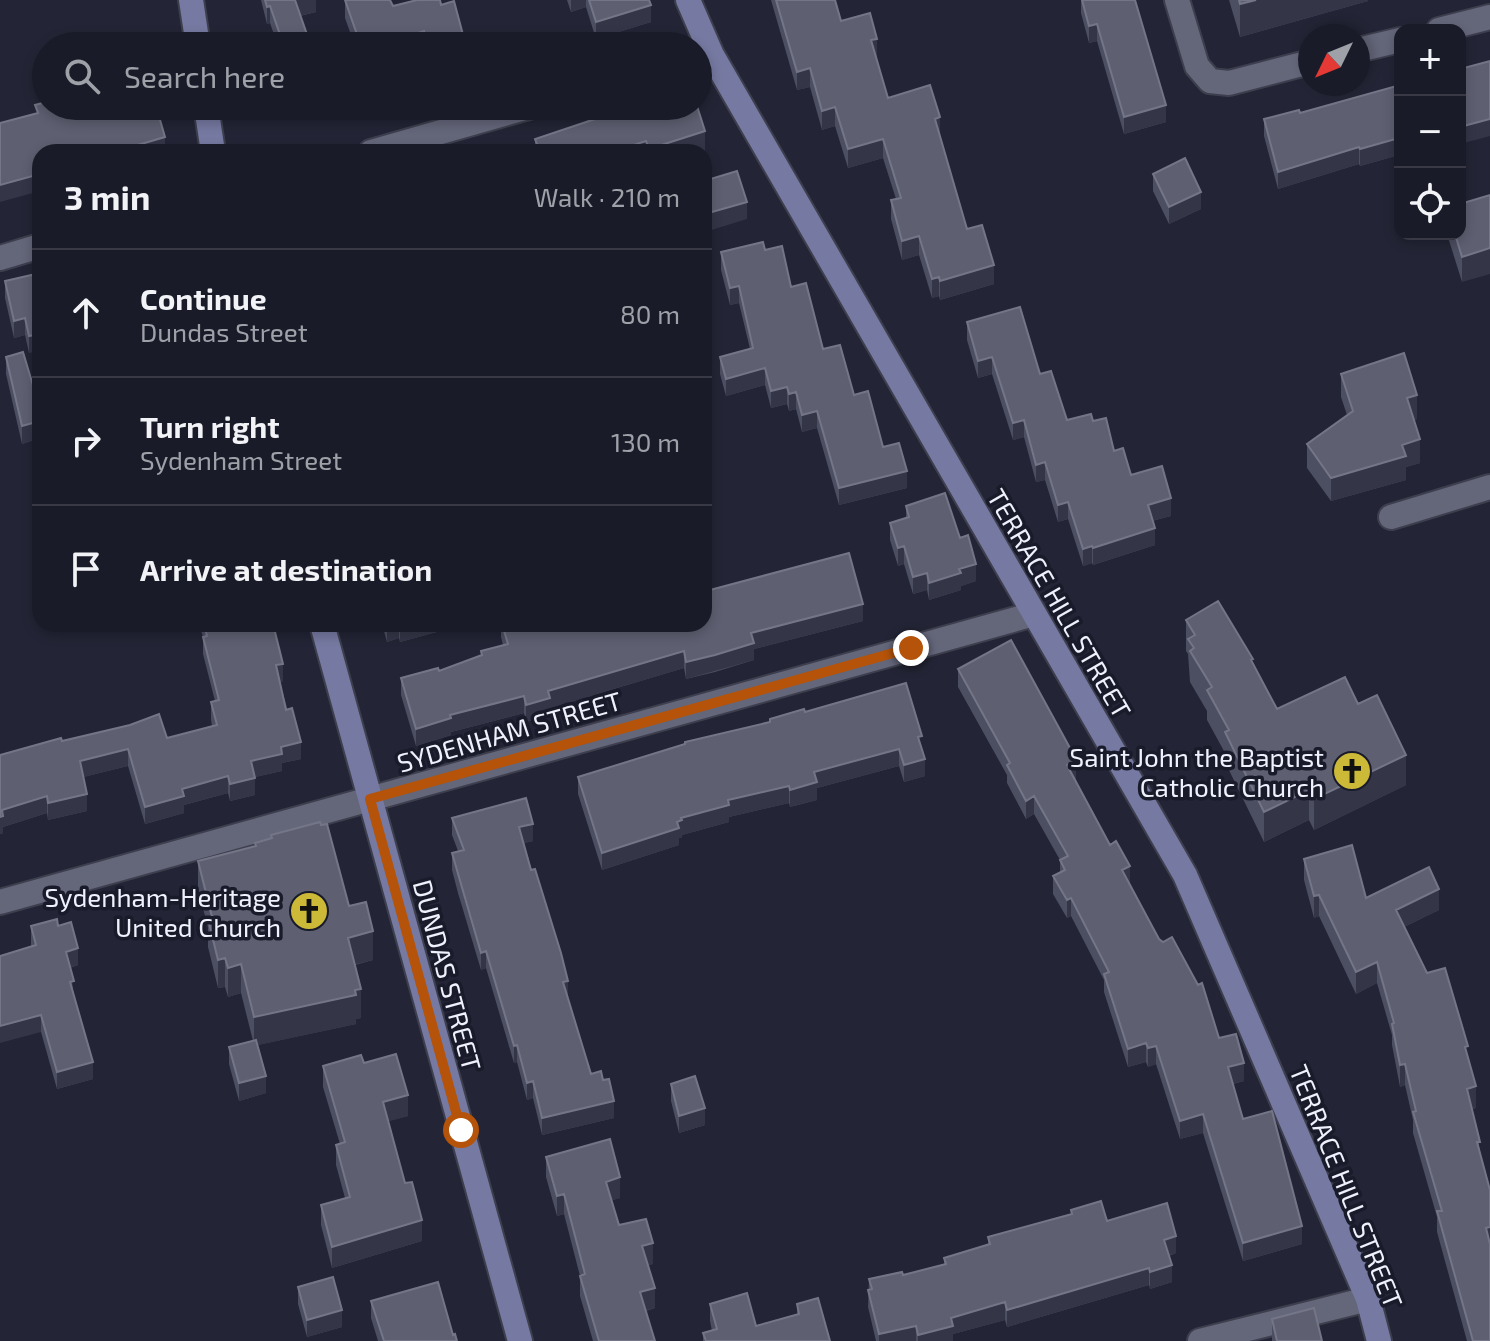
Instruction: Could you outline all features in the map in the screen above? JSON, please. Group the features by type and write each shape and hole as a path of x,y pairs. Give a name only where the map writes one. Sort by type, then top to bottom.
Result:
{"street":[{"path":"191,0 196,32"},
{"name":"TERRACE HILL STREET","path":"688,0 698,32"},
{"path":"1177,0 1197,66 1210,81 1229,83 1298,65"},
{"path":"1463,24 1490,17"},
{"path":"1370,47 1394,41"},
{"name":"TERRACE HILL STREET","path":"712,69 1185,875 1368,1299 1379,1341"},
{"path":"208,120 212,144"},
{"path":"399,144 483,120"},
{"path":"0,258 32,248"},
{"path":"1391,517 1490,487"},
{"name":"SYDENHAM STREET","path":"0,902 1034,614"},
{"name":"DUNDAS STREET","path":"324,632 520,1341"},
{"path":"1200,1341 1368,1299"}],"building":[{"path":"265,0 295,0 306,32 279,32 270,6 267,7"},
{"path":"345,0 390,0 393,6 417,0 440,0 441,5 454,1 462,32 424,31 356,32"},
{"path":"589,0 649,0 651,5 596,22"},
{"path":"776,0 835,0 841,21 870,13 877,39 871,40 888,98 930,85 940,117 935,119 967,229 982,225 994,265 940,281 939,277 932,279 919,236 902,241 891,200 901,198 883,139 848,149 835,107 822,111 810,68 797,72"},
{"path":"1082,0 1135,0 1166,105 1124,117 1097,24 1089,26"},
{"path":"1490,61 1490,119 1466,125 1466,96 1466,67"},
{"path":"1394,87 1394,139 1278,172 1264,119 1299,110 1300,113 1370,96 1370,93"},
{"path":"32,115 32,120 160,120 165,137 141,144 32,144 32,176 0,185 0,123"},
{"path":"592,120 701,120 705,131 665,144 647,144 646,141 637,144 537,144 535,139"},
{"path":"1185,158 1201,192 1169,207 1153,174"},
{"path":"737,171 747,202 712,212 712,179"},
{"path":"1490,195 1490,248 1462,257 1457,240 1466,240 1466,202"},
{"path":"763,242 765,250 782,246 791,287 806,283 823,349 840,345 854,395 868,391 883,447 899,443 907,471 839,488 817,411 802,415 796,392 789,394 787,387 771,391 765,368 726,379 720,357 753,348 739,286 730,288 721,252"},
{"path":"32,275 32,335 29,336 25,318 14,321 5,281"},
{"path":"1020,307 1040,374 1051,371 1067,420 1091,414 1093,421 1106,418 1114,451 1123,448 1131,475 1162,466 1171,498 1148,505 1155,528 1083,549 1068,502 1058,505 1045,462 1036,465 1024,420 1013,423 992,357 978,361 967,322"},
{"path":"23,352 32,382 32,423 22,426 6,357"},
{"path":"1404,353 1417,395 1407,398 1420,439 1402,445 1406,456 1331,478 1307,444 1353,411 1341,374"},
{"path":"945,493 960,538 968,535 976,564 959,569 961,573 929,583 927,573 913,577 904,546 898,548 890,523 909,517 906,506"},
{"path":"849,553 863,604 751,633 754,643 715,655 686,662 684,651 548,691 550,698 526,705 524,696 450,715 451,718 416,729 401,678 438,668 439,671 482,655 481,651 508,644 504,632 712,632 712,589"},
{"path":"1218,601 1253,659 1277,709 1345,677 1358,704 1377,695 1406,755 1314,799 1309,790 1264,812 1225,732 1229,730 1207,690 1212,687 1190,651 1194,648 1188,639 1195,635 1186,620"},
{"path":"206,632 275,632 283,664 276,665 286,710 292,708 301,742 281,747 282,754 251,761 255,778 230,784 228,776 182,789 184,796 145,807 128,749 80,761 87,794 48,803 47,796 2,810 3,816 0,817 0,755 61,738 62,741 130,725 159,714 167,738 217,725 211,702 219,700 203,637 207,636"},
{"path":"1011,640 1076,759 1067,765 1110,845 1116,841 1130,866 1122,870 1159,939 1163,942 1172,937 1198,985 1202,983 1219,1038 1236,1034 1244,1063 1228,1067 1243,1119 1272,1111 1302,1226 1243,1243 1203,1114 1180,1121 1156,1046 1148,1048 1146,1043 1128,1049 1104,974 1109,972 1071,898 1067,900 1053,876 1065,870 1060,860 1068,856 1034,796 1026,801 1007,765 1010,763 958,669"},
{"path":"906,683 922,736 918,737 925,759 904,765 899,749 814,772 817,782 790,790 789,786 728,800 729,805 681,818 677,822 679,828 602,853 578,777 685,742 770,722 770,719 804,709 805,712"},
{"path":"526,798 533,824 519,827 561,953 568,981 563,982 591,1074 601,1071 603,1080 609,1079 614,1101 542,1118 533,1081 527,1083 517,1045 514,1046 486,951 481,953 452,853 464,850 452,818"},
{"path":"320,822 321,825 327,824 349,906 366,902 373,931 348,938 361,989 355,990 356,995 254,1017 241,964 228,968 225,958 218,960 208,919 212,917 198,861 256,846 255,843 272,838 271,835"},
{"path":"1352,845 1366,898 1429,867 1439,889 1396,910 1427,973 1445,968 1468,1046 1465,1047 1476,1086 1467,1089 1490,1190 1490,1227 1486,1228 1490,1244 1490,1341 1473,1341 1437,1211 1442,1211 1413,1112 1416,1111 1405,1064 1400,1065 1394,1023 1377,962 1356,972 1319,895 1314,896 1304,859"},
{"path":"57,919 58,926 71,922 78,948 66,952 74,981 70,982 93,1062 57,1072 41,1015 0,1026 0,956 36,945 31,926"},
{"path":"256,1040 266,1076 239,1083 229,1047"},
{"path":"396,1054 408,1095 383,1102 405,1183 412,1182 422,1220 332,1247 321,1205 350,1197 336,1145 345,1142 323,1066 361,1055 364,1063"},
{"path":"695,1076 705,1108 679,1116 671,1084"},
{"path":"610,1139 620,1177 606,1182 619,1225 646,1219 653,1243 642,1246 655,1288 640,1292 655,1341 599,1341 580,1276 585,1274 564,1194 557,1196 546,1157"},
{"path":"1101,1201 1107,1221 1167,1203 1176,1236 1164,1240 1172,1265 1150,1272 1149,1268 1007,1310 1005,1302 951,1318 953,1326 918,1335 916,1326 879,1334 868,1290 872,1289 869,1279 902,1272 903,1275 946,1264 944,1258 990,1244 988,1237 1072,1214 1071,1210"},
{"path":"333,1277 342,1310 307,1320 298,1287"},
{"path":"438,1282 457,1341 384,1341 371,1301"},
{"path":"747,1293 756,1326 799,1314 797,1304 818,1298 830,1341 706,1341 703,1333 717,1329 710,1304"},
{"path":"1314,1308 1322,1341 1277,1341 1272,1319"}],"place":[{"name":"Saint John the Baptist Catholic Church","path":"1352,771"},
{"name":"Sydenham-Heritage United Church","path":"309,911"}],"route":[{"path":"461,1130 370,799 911,648"}]}
